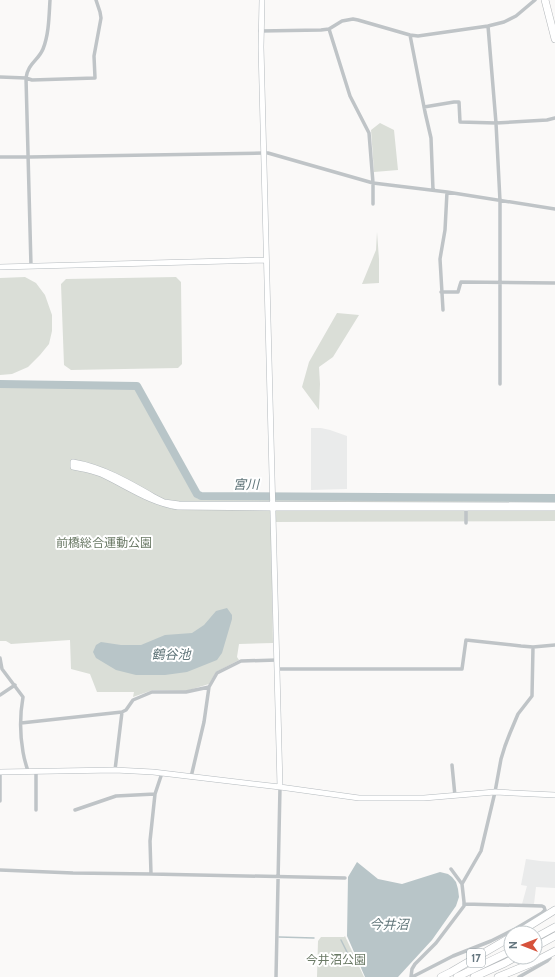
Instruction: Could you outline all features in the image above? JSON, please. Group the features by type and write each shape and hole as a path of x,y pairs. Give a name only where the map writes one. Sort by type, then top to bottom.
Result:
{"highway":[{"path":"545,0 555,39"},
{"path":"528,925 555,910"},
{"path":"541,918 544,919 555,913"},
{"path":"543,934 555,927"},
{"path":"543,943 555,936"},
{"name":"17","path":"441,977 503,942"},
{"name":"17","path":"498,977 520,969 552,953"},
{"name":"17","path":"457,977 503,955"},
{"name":"17","path":"474,977 503,965"}],"street":[{"path":"31,266 26,78 27,71 43,50 47,34 50,0"},
{"path":"0,76 26,78 32,80 95,78 94,56 101,18 96,0"},
{"path":"262,0 260,31 280,787 276,977"},
{"path":"260,31 329,29 342,21 353,19 418,36 488,26 509,20 535,0"},
{"path":"488,26 496,123 500,200 500,384"},
{"path":"329,29 350,96 369,133 373,204"},
{"path":"410,35 431,138 433,190"},
{"path":"424,107 459,102 460,122 496,123 547,120 555,118"},
{"path":"0,157 264,153 373,183 433,190 555,209"},
{"path":"443,310 440,259 447,192"},
{"path":"0,267 266,260"},
{"path":"441,292 458,292 461,282 555,283"},
{"path":"273,504 183,508 169,506 154,501 100,474 74,467 74,462 102,469 164,502 186,504 273,504 466,506 555,508"},
{"path":"466,506 555,504"},
{"path":"466,506 466,523"},
{"path":"277,669 462,669 465,640 533,647 555,645"},
{"path":"462,884 481,851 501,759 510,733 518,714 532,696 533,647"},
{"path":"0,658 2,669 23,697 21,723 23,752 28,771"},
{"path":"191,777 204,722 210,687 217,673 241,661 277,660"},
{"path":"0,695 15,686"},
{"path":"21,723 122,712 126,710 133,700 152,692 186,692 210,687"},
{"path":"115,770 122,712"},
{"path":"452,766 455,796"},
{"path":"0,801 0,772 115,770 162,773 359,798 424,798 495,792 555,795"},
{"path":"36,771 36,810"},
{"path":"151,874 150,841 155,794 162,773"},
{"path":"75,810 116,796 155,794"},
{"path":"411,977 412,969 415,964 436,943 465,904 462,884 451,868"},
{"path":"0,870 73,873 345,878"},
{"path":"465,904 544,906 545,910 526,925"},
{"path":"411,977 453,956 503,936"},
{"path":"519,977 547,961 552,953"}],"shaded area":[{"path":"311,428 330,430 347,436 347,489 311,490"},
{"path":"526,859 555,862 555,888 536,887 534,904 522,904 527,886 521,885"}],"green space":[{"path":"380,123 394,130 398,170 374,172 371,130"},
{"path":"377,232 379,283 362,284 376,250"},
{"path":"25,277 36,283 45,295 52,315 52,331 49,344 28,367 12,374 0,375 0,278"},
{"path":"176,277 181,282 182,364 178,368 71,370 64,365 61,284 66,279"},
{"path":"337,313 359,315 333,357 319,367 319,410 302,387 309,362"},
{"name":"前橋総合運動公園","path":"0,387 136,387 198,499 555,500 555,521 271,522 273,643 239,644 237,657 239,660 216,672 209,684 186,691 153,690 133,697 134,692 97,692 90,674 71,669 70,640 11,644 6,641 0,641"},
{"name":"今井沼公園","path":"345,936 364,977 317,977 318,941 321,937"}],"water":[{"name":"鶴谷池","path":"227,608 232,615 232,619 222,653 217,660 187,672 165,675 136,675 116,670 96,658 93,652 96,645 101,642 121,645 141,645 165,635 192,633 204,625 216,611"},
{"name":"今井沼","path":"357,862 378,879 402,884 440,872 448,874 456,882 459,897 456,906 432,940 398,977 365,977 347,936 348,877"}],"waterway":[{"name":"宮川","path":"0,384 137,386 197,494 201,496 555,498"},
{"path":"279,937 314,938"},
{"path":"341,940 350,958 352,958"}]}
